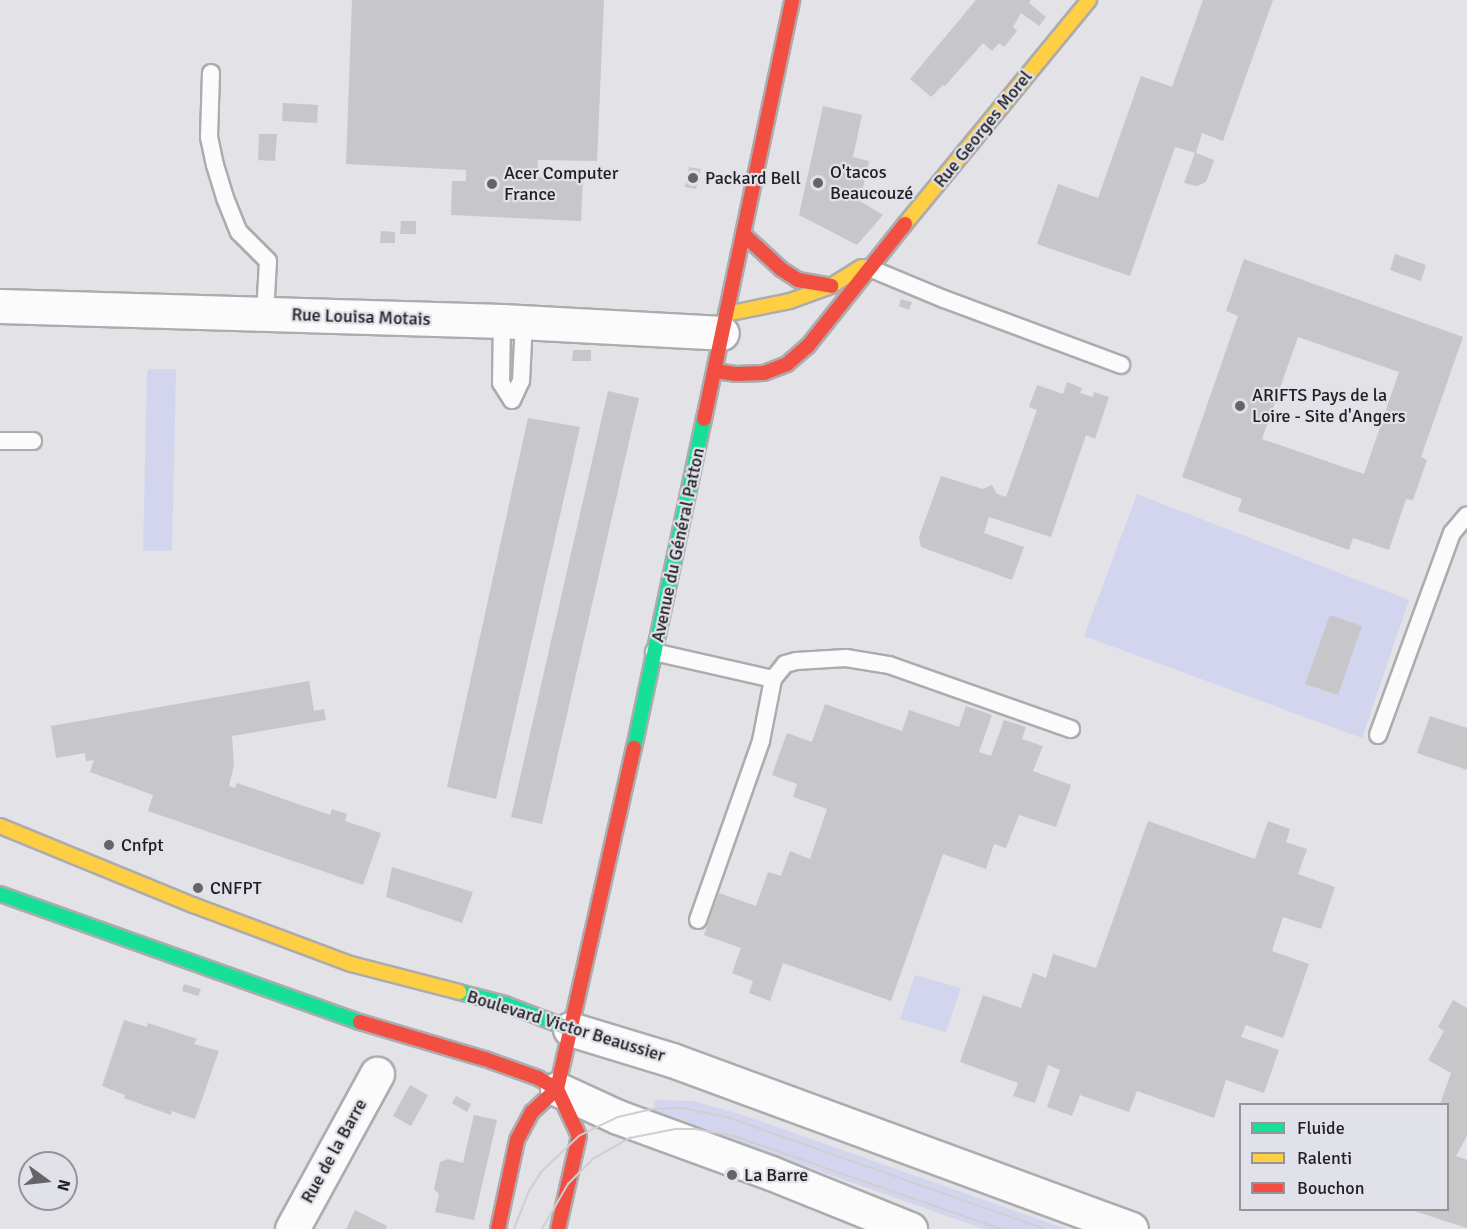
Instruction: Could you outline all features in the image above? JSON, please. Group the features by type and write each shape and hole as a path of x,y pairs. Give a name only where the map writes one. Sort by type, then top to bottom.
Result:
{"street":[{"name":"Avenue du Général Patton","path":"557,1089 715,371 792,0"},
{"name":"Rue Georges Morel","path":"715,371 764,373 788,364 808,346 873,263 1089,0"},
{"path":"743,234 781,269 798,280 831,286"},
{"name":"Rue Georges Morel","path":"724,323 831,286 873,263"},
{"path":"790,301 804,318 808,346"},
{"name":"Rue Louisa Motais","path":"0,306 265,314 351,319 724,323"},
{"name":"Boulevard Victor Beaussier","path":"0,826 192,905 351,964 505,1004 570,1029 672,1060 1131,1229"},
{"path":"0,894 381,1030 485,1059 538,1078 618,1117 771,1173 910,1229"},
{"name":"Rue de la Barre","path":"292,1229 377,1074"},
{"path":"498,1229 517,1140 532,1112 557,1089"},
{"path":"557,1089 579,1137 558,1229"}],"lane":[{"path":"211,73 210,137 215,165 239,232 268,261 265,314"},
{"path":"873,263 944,299 1121,365"},
{"path":"0,441 33,441"},
{"path":"1378,735 1452,533 1467,515"},
{"path":"654,652 773,679"},
{"path":"698,920 761,741 773,679 785,664 795,661 846,658 889,665 1071,729"}],"shaded area":[{"path":"149,369 175,369 176,372 172,551 143,551 147,373"},
{"path":"1137,494 1409,600 1362,738 1084,636"},
{"path":"915,975 961,988 946,1032 900,1019"},
{"path":"655,1100 693,1101 740,1114 1066,1229 984,1229 654,1113"}],"building":[{"path":"352,0 604,0 597,161 538,160 537,177 583,179 581,221 451,215 452,181 466,181 466,170 346,164"},
{"path":"976,0 1031,0 1029,3 1046,17 1039,26 1021,13 1013,27 1017,31 1004,47 999,43 992,51 983,43 945,86 943,85 931,97 910,79"},
{"path":"1203,0 1273,0 1223,141 1202,133 1196,153 1214,160 1206,182 1197,186 1184,183 1195,153 1175,147 1130,276 1037,244 1058,184 1098,198 1141,76 1172,87"},
{"path":"283,103 318,105 317,123 282,121"},
{"path":"823,106 862,115 853,157 869,161 860,201 883,215 857,245 799,215"},
{"path":"259,134 277,134 275,161 258,160"},
{"name":"Packard Bell","path":"689,167 701,169 696,189 685,187"},
{"path":"401,221 416,221 416,234 400,234"},
{"path":"381,231 395,232 395,243 380,243"},
{"path":"1395,254 1426,265 1421,281 1390,270"},
{"name":"ARIFTS Pays de la Loire - Site d'Angers","path":"1244,259 1463,337 1421,457 1427,460 1413,500 1406,499 1389,550 1353,538 1349,550 1238,511 1242,499 1182,477 1238,316 1226,311","holes":["1298,337 1399,372 1364,474 1262,439"]},
{"path":"901,299 912,302 909,310 899,306"},
{"path":"573,350 591,350 591,361 572,361"},
{"path":"1067,382 1082,388 1080,393 1093,397 1094,392 1109,397 1095,439 1086,435 1051,537 989,517 984,533 1024,547 1012,580 921,547 919,537 941,476 983,489 992,485 997,494 1006,497 1037,410 1029,407 1037,385 1063,394"},
{"path":"608,391 639,398 542,824 511,817"},
{"path":"528,418 580,427 496,799 447,787"},
{"path":"1330,615 1362,626 1338,695 1305,684"},
{"path":"309,681 314,711 324,709 326,720 232,736 234,765 229,786 235,788 237,783 330,815 332,809 347,814 345,821 381,833 363,885 148,811 153,795 90,772 94,760 86,761 85,753 56,758 51,726"},
{"path":"825,704 902,731 909,710 959,727 966,706 992,715 979,752 991,756 1004,720 1026,727 1022,739 1043,746 1033,771 1071,785 1056,827 1019,815 1006,848 994,844 986,869 943,854 891,1001 783,963 770,1001 749,993 753,981 732,973 741,948 704,935 719,893 756,906 768,872 781,876 790,851 810,859 827,809 793,797 797,784 772,775 787,733 812,742"},
{"path":"1430,716 1467,728 1467,770 1417,753"},
{"path":"1148,821 1255,859 1268,821 1290,829 1286,842 1307,849 1298,874 1335,887 1321,929 1283,917 1272,951 1309,964 1283,1038 1246,1025 1241,1037 1279,1050 1264,1093 1226,1080 1214,1118 1137,1091 1129,1112 1080,1095 1072,1116 1047,1107 1060,1070 1048,1065 1035,1103 1013,1096 1018,1083 960,1062 983,995 1021,1008 1033,973 1046,978 1053,954 1096,968"},
{"path":"392,867 473,892 462,923 386,897"},
{"path":"184,984 201,989 198,996 182,991"},
{"path":"1453,1000 1467,1008 1467,1136 1456,1156 1467,1160 1467,1228 1414,1211 1449,1211 1449,1103 1440,1103 1451,1073 1428,1060 1444,1031 1438,1027"},
{"path":"124,1020 147,1027 148,1023 197,1039 194,1044 219,1051 195,1119 172,1111 171,1115 124,1098 125,1095 102,1086"},
{"path":"410,1085 428,1095 411,1126 393,1116"},
{"path":"456,1096 471,1104 467,1112 452,1103"},
{"path":"474,1115 497,1120 474,1220 435,1212 439,1194 434,1189 440,1162 448,1159 463,1163"},
{"path":"355,1210 387,1226 386,1229 346,1229"}],"tram line":[{"path":"514,1229 529,1191 542,1171 579,1136 618,1117 652,1109 682,1108 727,1117 1045,1229"},
{"path":"542,1229 568,1184 593,1159 630,1138 676,1129 695,1129 734,1136 1001,1229"}],"traffic: fast":[{"path":"634,748 704,419"},
{"path":"0,894 360,1022"},
{"path":"459,992 505,1004 570,1029"}],"traffic: slow":[{"path":"905,224 1089,0"},
{"path":"726,314 790,301 831,286 862,267"},
{"path":"0,826 193,905 351,964 459,992"}],"traffic: jam":[{"path":"704,419 792,0"},
{"path":"715,371 737,374 764,373 787,364 808,346 905,224"},
{"path":"743,234 781,269 798,280 831,286"},
{"path":"498,1229 517,1140 532,1112 557,1089 634,748"},
{"path":"360,1022 485,1059 538,1078 557,1089"},
{"path":"557,1089 579,1136 558,1229"}],"place":[{"name":"Packard Bell","path":"693,178"},
{"name":"O'tacos Beaucouzé","path":"818,183"},
{"name":"Acer Computer France","path":"492,184"},
{"name":"ARIFTS Pays de la Loire - Site d'Angers","path":"1240,406"},
{"name":"Cnfpt","path":"109,845"},
{"name":"CNFPT","path":"198,888"},
{"name":"La Barre","path":"732,1175"}]}
